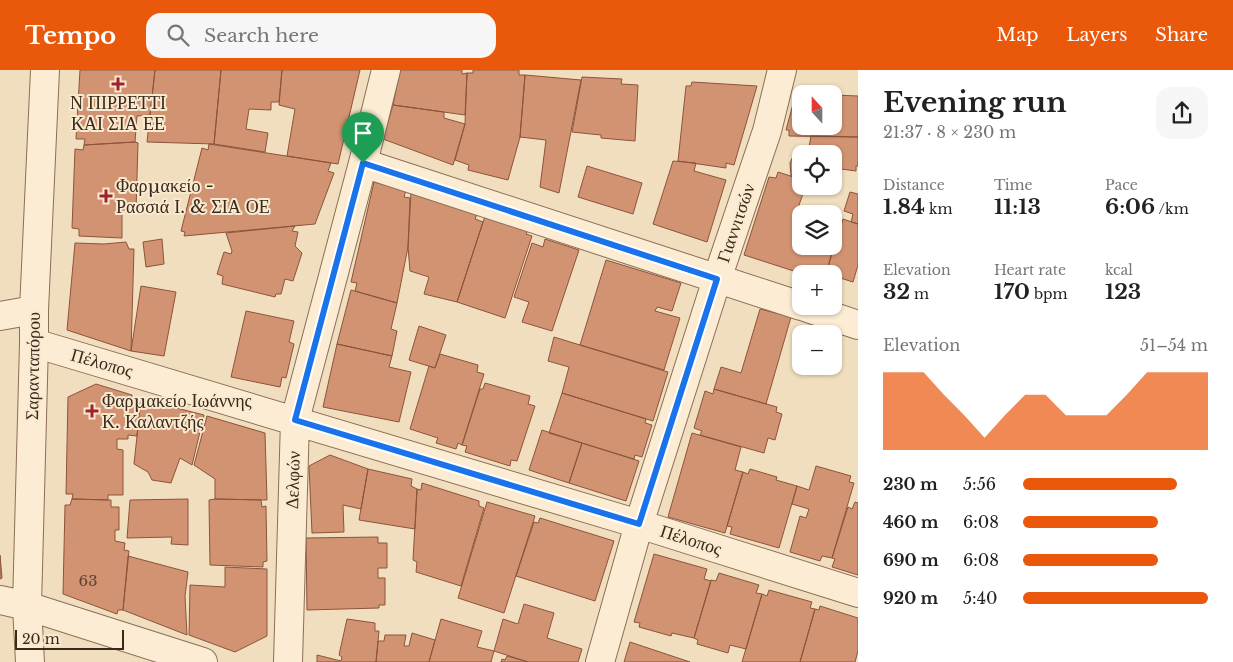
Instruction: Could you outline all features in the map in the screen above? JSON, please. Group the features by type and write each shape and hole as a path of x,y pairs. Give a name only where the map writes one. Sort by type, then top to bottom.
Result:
{"street":[{"name":"Σαρανταπόρου","path":"30,662 27,606 34,310 44,70"},
{"name":"Δελφών","path":"288,662 295,420 386,70"},
{"name":"Γιαννιτσών","path":"600,662 639,524 717,279 767,131 782,70"},
{"path":"363,163 792,303"},
{"path":"0,316 34,310"},
{"path":"828,315 858,325"},
{"name":"Πέλοπος","path":"34,343 639,524 858,593"},
{"path":"0,600 27,606 203,662"}],"building":[{"path":"80,70 155,70 150,115 137,116 135,142 84,145 85,139 76,139"},
{"path":"155,70 221,70 214,144 147,142"},
{"path":"221,70 282,70 279,102 271,102 271,110 249,109 246,129 268,133 265,152 214,144"},
{"path":"282,70 360,70 338,164 287,156 295,109 279,105"},
{"path":"400,70 462,70 462,74 467,73 465,115 393,105"},
{"path":"473,70 519,70 519,75 525,75 520,137 508,180 468,170 469,165 455,160 465,124 467,73 473,73"},
{"path":"525,75 581,80 559,193 540,187 546,140 520,137"},
{"path":"582,77 622,79 621,84 638,85 635,141 601,138 601,135 572,132"},
{"path":"692,82 757,86 734,165 726,163 726,168 678,161 686,86 691,86"},
{"path":"842,95 858,96 858,137 789,136 789,130 786,130 792,108 792,135 842,135"},
{"path":"393,105 444,112 444,118 465,124 453,165 383,139"},
{"path":"811,136 858,137 858,166 856,166 856,171 842,169 842,145 809,145"},
{"path":"138,143 136,210 122,210 122,238 79,236 79,229 72,228 75,149 83,150 84,145"},
{"path":"209,144 331,163 328,171 334,173 315,224 184,236 185,232 181,231 202,148 208,150"},
{"path":"792,159 792,176 791,176 790,163"},
{"path":"673,161 696,163 694,171 726,180 707,242 653,224"},
{"path":"587,166 642,183 633,214 578,197"},
{"path":"778,172 792,176 792,195 803,195 799,205 792,205 792,255 831,255 828,265 792,265 792,270 744,255 769,177 776,178"},
{"path":"374,182 406,190 404,197 410,198 408,247 397,303 355,291 357,283 351,282"},
{"path":"411,192 478,212 475,219 483,222 457,302 424,294 429,277 410,271 408,247"},
{"path":"850,192 858,194 858,224 851,222 853,214 844,211"},
{"path":"485,216 528,230 526,234 532,236 505,318 457,302"},
{"path":"843,219 858,224 858,265 853,282 842,279 842,265 829,265 832,255 842,255"},
{"path":"295,226 292,231 298,232 295,246 302,253 293,281 285,279 281,294 276,294 275,297 222,284 223,276 217,274 224,252 231,254 232,251 226,233"},
{"path":"162,239 164,264 146,267 143,242"},
{"path":"545,239 579,250 552,331 522,322 529,302 514,297 532,243 543,247"},
{"path":"126,242 129,249 134,249 131,351 67,330 75,243 104,244"},
{"path":"606,260 681,283 672,311 657,307 655,311 680,318 664,370 580,345"},
{"path":"141,286 176,292 164,356 131,351"},
{"path":"351,290 397,303 391,329 397,331 392,356 337,344"},
{"path":"760,309 791,317 766,404 714,389 721,367 741,373"},
{"path":"246,311 294,321 289,342 294,344 286,378 282,377 280,387 231,377"},
{"path":"419,326 446,335 435,368 409,360"},
{"path":"554,337 668,372 653,421 562,393 569,367 548,361"},
{"path":"337,344 392,356 389,367 411,372 399,422 323,407"},
{"path":"440,354 478,365 477,372 484,374 462,445 458,443 456,449 436,443 438,438 410,429 429,366 435,368"},
{"path":"485,383 530,396 528,404 535,406 517,461 511,460 510,466 465,452 467,446 462,445 480,389 483,389"},
{"path":"96,384 132,395 131,402 140,403 137,436 128,435 128,439 117,439 117,449 123,450 123,495 108,495 108,500 72,499 73,494 66,494 68,397"},
{"path":"714,389 777,407 776,412 782,414 775,440 768,438 764,453 700,435 702,431 694,428 705,391 713,394"},
{"path":"562,393 646,419 645,423 652,425 642,457 635,455 634,459 549,433"},
{"path":"141,399 204,415 192,465 180,458 171,483 152,480 148,472 134,464"},
{"path":"207,416 265,433 267,500 215,499 215,479 194,465"},
{"path":"542,430 582,443 569,483 529,470"},
{"path":"692,433 741,447 735,470 743,472 725,533 668,517"},
{"path":"582,443 639,461 626,501 569,483"},
{"path":"330,455 368,469 361,509 343,505 344,532 312,533 309,466"},
{"path":"816,466 851,476 849,482 854,483 832,558 822,556 820,561 790,552 800,516 806,518 809,509 792,504 797,486 809,490"},
{"path":"368,469 412,479 411,486 417,489 415,529 359,520"},
{"path":"750,469 777,477 776,480 797,486 779,548 730,534 732,527 727,526 743,472 748,474"},
{"path":"422,483 479,501 479,506 484,508 461,586 416,572 417,562 413,560 417,489 421,490"},
{"path":"72,499 111,500 111,507 119,507 119,530 115,530 115,541 125,543 124,550 129,551 123,610 118,610 117,614 63,594 65,505 70,505"},
{"path":"188,499 188,545 171,544 172,537 127,538 130,500"},
{"path":"209,500 261,500 262,507 266,506 267,561 263,562 263,567 210,565"},
{"path":"487,502 535,516 504,613 458,598"},
{"path":"855,502 858,503 858,575 832,567 835,559 832,558 848,507 852,509"},
{"path":"540,518 614,541 595,601 516,576 534,522 538,523"},
{"path":"378,537 378,543 387,543 387,568 378,568 378,578 385,578 385,605 379,605 379,608 307,610 306,538"},
{"path":"654,554 707,569 704,579 711,581 694,638 672,633 671,636 639,627 640,623 634,622"},
{"path":"0,555 2,578 0,579"},
{"path":"128,556 188,572 185,596 187,635 123,610"},
{"path":"225,567 267,569 267,636 235,652 189,635 190,585 225,587"},
{"path":"719,573 759,585 756,593 762,594 746,649 730,645 728,653 697,644 698,640 694,638 711,580 716,581"},
{"path":"769,590 812,602 810,608 815,609 800,662 742,662 762,594 767,596"},
{"path":"524,604 554,613 547,638 582,649 578,662 528,662 494,651 503,619 518,624"},
{"path":"820,606 858,618 858,651 855,662 800,662 815,609 819,610"},
{"path":"347,619 375,623 375,631 379,631 376,662 317,662 317,655 341,661 342,657 339,655"},
{"path":"441,619 482,631 477,647 494,651 491,662 429,662"},
{"path":"412,633 435,640 429,662 376,662 378,641 384,641 385,635 406,635 404,646 409,646"},
{"path":"630,642 690,662 624,662"},
{"path":"507,656 528,662 501,662"}],"place":[{"name":"Ν ΠΙΡΡΕΤΤΙ ΚΑΙ ΣΙΑ ΕΕ","path":"118,84"},
{"name":"Φαρμακείο - Ρασσιά Ι. & ΣΙΑ ΟΕ","path":"106,196"},
{"name":"Φαρμακείο Ιωάννης Κ. Καλαντζής","path":"92,411"}],"route":[{"path":"363,163 717,279 639,524 295,420 363,163"}]}
